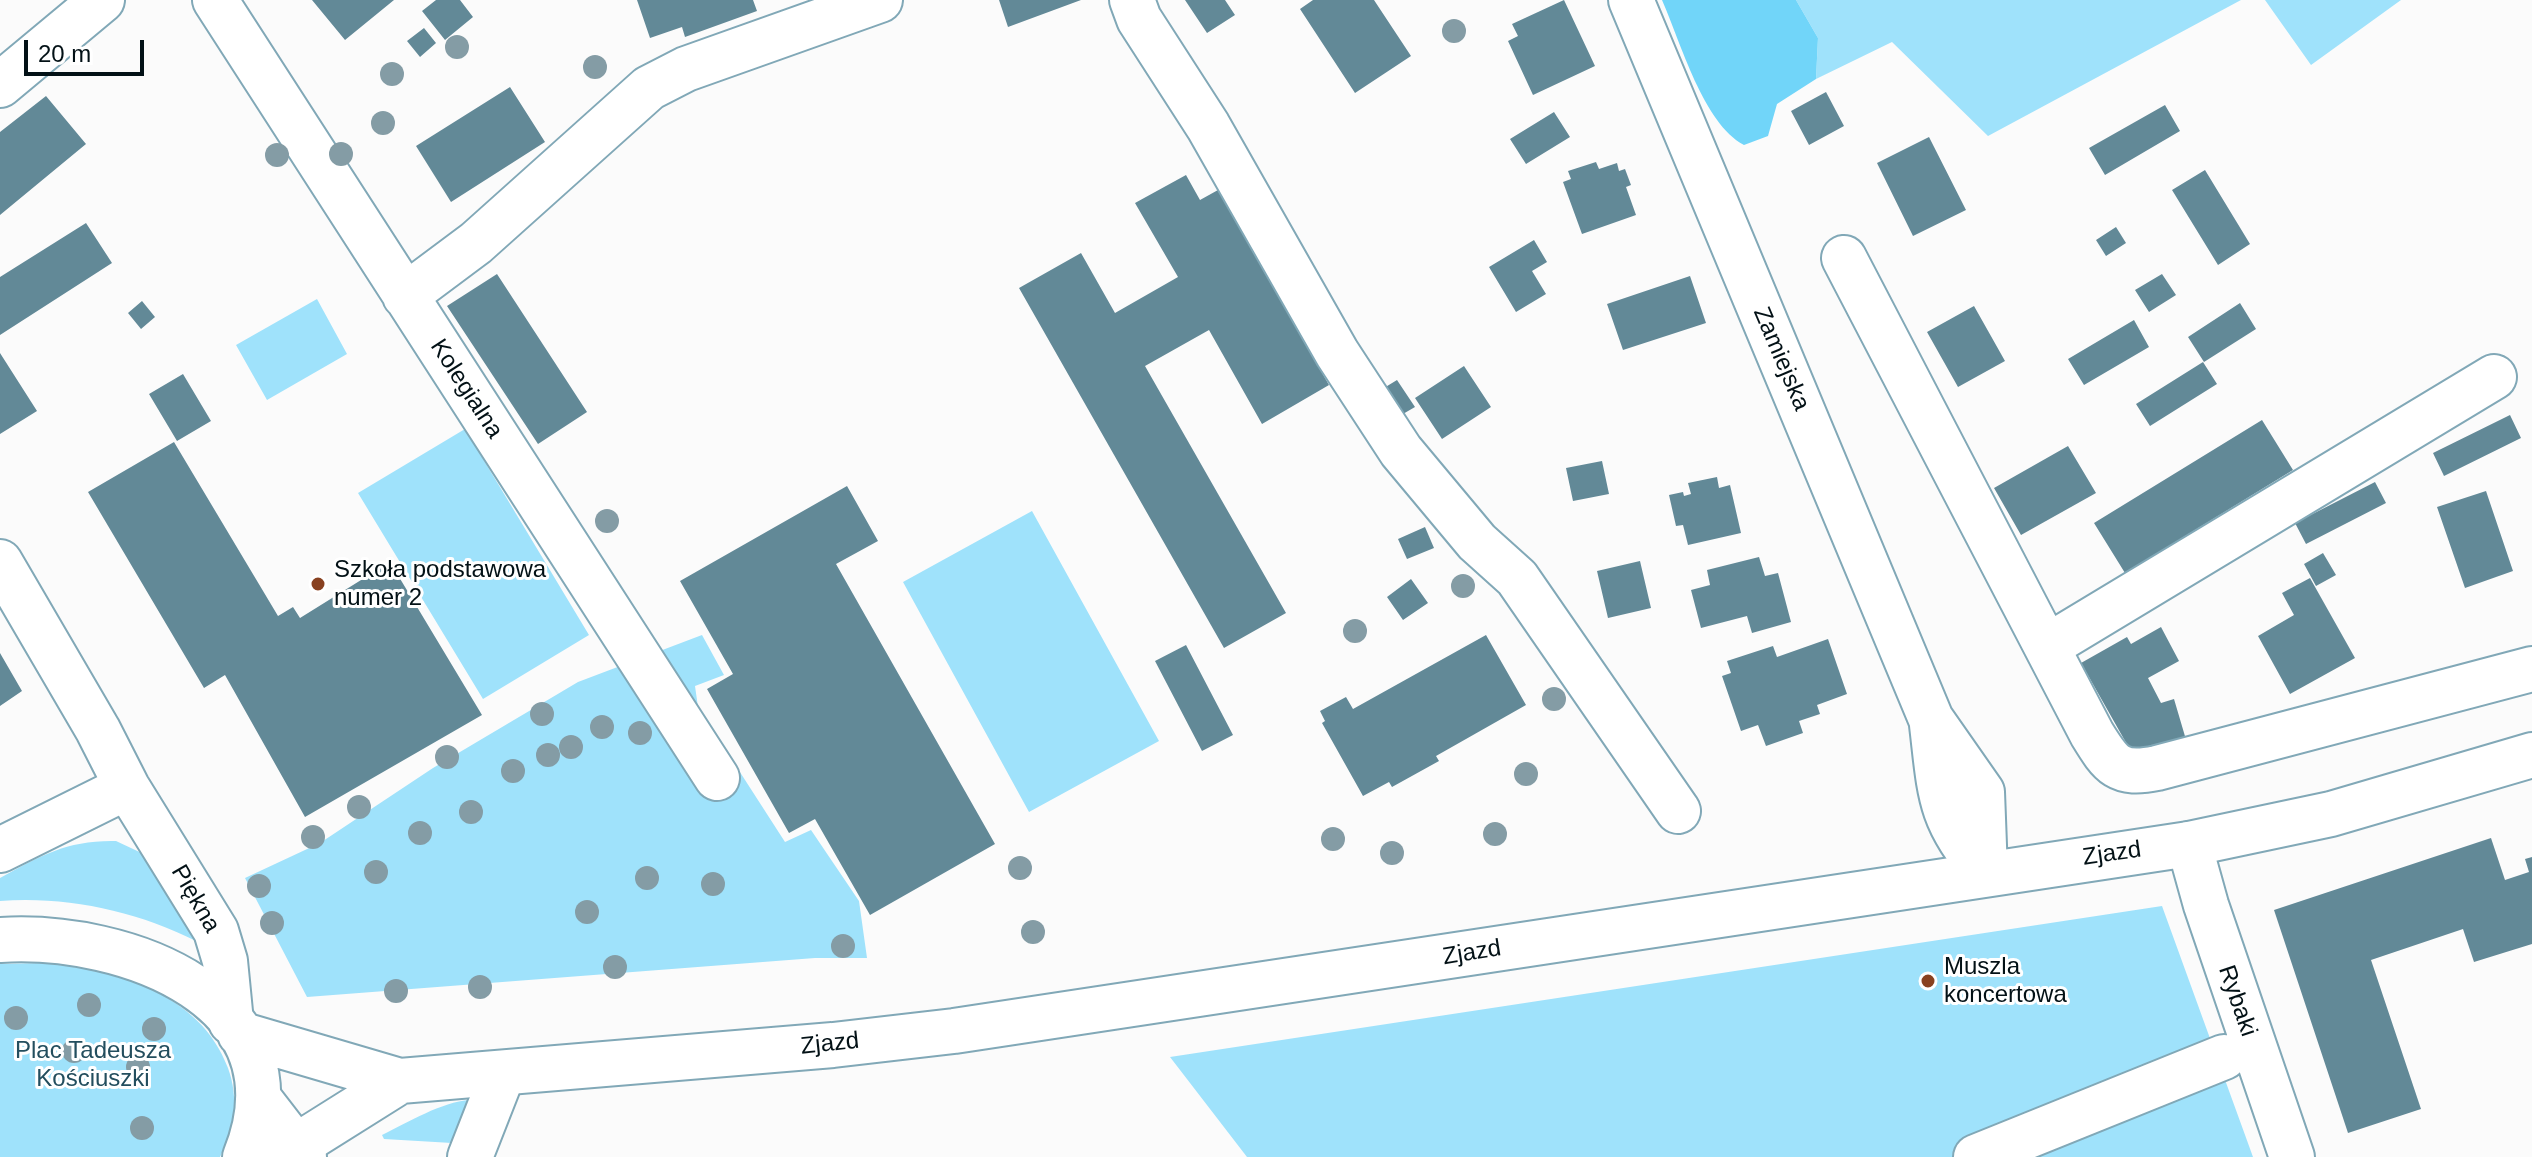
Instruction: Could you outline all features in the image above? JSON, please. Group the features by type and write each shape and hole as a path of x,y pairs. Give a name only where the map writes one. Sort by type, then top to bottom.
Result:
{"street":[{"path":"0,85 102,0"},
{"name":"Kolegialna","path":"215,0 717,778"},
{"path":"405,296 476,243 649,88 686,69 880,0"},
{"path":"1132,0 1139,19 1208,126 1337,353 1401,451 1477,542 1517,578 1678,811"},
{"name":"Zamiejska","path":"1631,0 1931,719 1942,801 1958,842 1985,872"},
{"path":"1844,258 2108,759 2118,768 2138,772 2532,669"},
{"path":"2048,646 2494,377"},
{"name":"Piękna","path":"0,562 98,730 127,787 216,931 225,961 235,1028"},
{"name":"Zjazd","path":"235,1028 400,1081 954,1031 1985,872 2189,844 2331,814 2532,755"},
{"path":"0,850 127,787"},
{"name":"Rybaki","path":"2189,844 2215,935 2292,1157"},
{"path":"0,940 57,940 113,949 194,983 217,1003 235,1028 255,1070 260,1100 293,1153"},
{"path":"1976,1157 2224,1057"},
{"path":"470,1157 503,1073"},
{"name":"Zjazd","path":"293,1153 400,1081"},
{"path":"245,1157 260,1100"}],"green space":[{"path":"1796,0 2241,0 1988,136 1892,42 1816,79 1818,38"},
{"path":"2265,0 2401,0 2311,65"},
{"path":"317,299 347,354 267,400 236,345"},
{"path":"465,429 589,635 483,699 358,493"},
{"path":"1032,511 1159,741 1029,812 903,582"},
{"path":"702,635 724,675 695,686 698,707 785,842 811,830 859,901 867,958 815,958 307,997 245,878 320,843 433,768 578,682"},
{"path":"116,841 148,856 196,941 149,921 101,908 50,901 0,901 0,878 29,862 69,846"},
{"name":"Muszla koncertowa","path":"2162,906 2253,1157 1247,1157 1170,1057"},
{"name":"Plac Tadeusza Kościuszki","path":"40,963 96,971 124,979 151,989 197,1020 215,1042 228,1068 234,1091 232,1124 220,1157 0,1157 0,964"},
{"path":"470,1100 452,1143 384,1139 382,1135 437,1109"}],"shaded area":[{"path":"1662,0 1796,0 1818,38 1816,79 1777,104 1768,136 1744,145 1729,134 1705,101"}],"building":[{"path":"312,0 394,0 345,40"},
{"path":"436,0 460,0 473,17 445,40 422,11"},
{"path":"637,0 753,0 757,11 685,37 682,27 650,38"},
{"path":"999,0 1081,0 1008,27"},
{"path":"1185,0 1225,0 1235,15 1207,33"},
{"path":"1313,0 1374,0 1411,56 1355,93 1300,9"},
{"path":"1564,0 1595,66 1533,95 1508,41 1518,36 1512,24"},
{"path":"424,28 436,43 420,57 407,41"},
{"path":"510,87 545,142 451,202 416,146"},
{"path":"1826,92 1844,126 1809,145 1791,111"},
{"path":"46,96 86,144 0,215 0,132"},
{"path":"2165,105 2180,131 2105,175 2089,148"},
{"path":"1554,112 1570,137 1526,164 1510,139"},
{"path":"1929,137 1966,210 1913,236 1877,163"},
{"path":"1596,162 1599,169 1617,163 1619,171 1625,169 1631,185 1626,187 1636,215 1582,234 1563,182 1571,179 1568,171"},
{"path":"2205,170 2250,244 2218,265 2172,190"},
{"path":"1186,175 1200,200 1218,190 1329,385 1262,424 1209,330 1145,366 1286,613 1224,648 1019,288 1081,253 1115,313 1178,277 1135,203"},
{"path":"86,223 112,263 0,335 0,277"},
{"path":"2116,227 2126,243 2106,256 2096,240"},
{"path":"1534,240 1547,262 1532,271 1546,294 1516,312 1489,267"},
{"path":"497,274 587,412 538,444 447,306"},
{"path":"2162,274 2176,295 2149,312 2135,290"},
{"path":"1690,276 1706,323 1623,350 1607,304"},
{"path":"142,301 155,317 141,329 128,313"},
{"path":"2240,303 2256,329 2204,362 2188,337"},
{"path":"1974,306 2005,361 1958,387 1927,332"},
{"path":"2134,320 2149,347 2084,385 2068,359"},
{"path":"0,353 37,411 0,434"},
{"path":"2203,362 2217,384 2150,426 2136,404"},
{"path":"1464,366 1491,407 1442,439 1415,398"},
{"path":"183,374 211,421 177,441 149,394"},
{"path":"1397,380 1415,407 1396,418 1379,391"},
{"path":"2510,415 2521,438 2444,476 2433,453"},
{"path":"2262,420 2293,470 2125,573 2094,523"},
{"path":"174,442 278,616 293,607 300,618 390,562 482,715 305,817 225,675 204,688 88,492"},
{"path":"2068,446 2096,493 2021,535 1994,488"},
{"path":"1602,461 1609,494 1573,501 1566,468"},
{"path":"1717,477 1719,488 1730,485 1741,533 1688,545 1683,525 1676,526 1669,495 1691,494 1688,483"},
{"path":"2375,482 2386,503 2306,544 2295,523"},
{"path":"847,486 878,541 836,564 995,844 870,915 815,819 789,833 707,689 733,674 680,581"},
{"path":"2486,491 2513,571 2465,588 2437,507"},
{"path":"1425,527 1434,548 1407,559 1398,539"},
{"path":"2323,553 2336,575 2316,586 2304,564"},
{"path":"1759,557 1765,576 1778,573 1791,622 1752,633 1747,616 1701,628 1691,590 1710,585 1707,570"},
{"path":"1640,561 1651,608 1608,618 1597,571"},
{"path":"2310,578 2355,658 2290,694 2258,636 2294,615 2282,593"},
{"path":"1411,579 1428,603 1403,620 1387,597"},
{"path":"2161,627 2179,661 2148,678 2161,703 2174,699 2187,743 2144,756 2129,748 2081,663 2127,637 2131,644"},
{"path":"1486,635 1526,705 1436,756 1439,761 1392,787 1389,782 1363,796 1322,723 1325,721 1320,711 1346,697 1353,709"},
{"path":"1828,639 1847,694 1817,705 1820,714 1799,721 1803,733 1766,746 1758,725 1741,731 1722,676 1731,673 1727,661 1773,646 1777,657"},
{"path":"1186,645 1233,735 1202,751 1155,661"},
{"path":"0,653 22,691 0,706"},
{"path":"2491,838 2505,880 2529,872 2525,859 2532,857 2532,944 2474,962 2463,929 2371,960 2421,1109 2348,1133 2274,910"}],"place":[{"name":"Szkoła podstawowa numer 2","path":"318,584"},
{"name":"Muszla koncertowa","path":"1928,981"}]}
